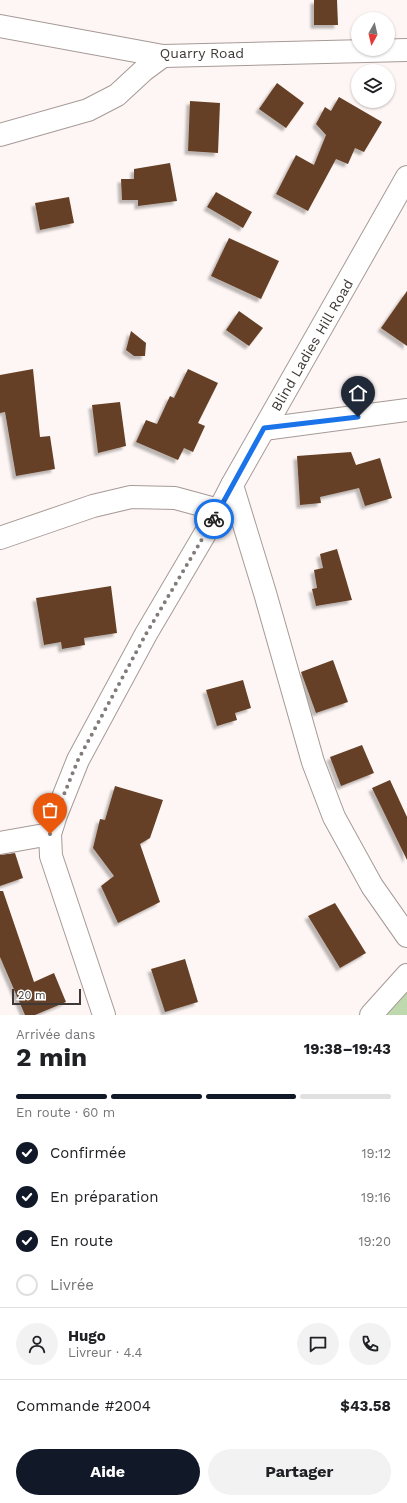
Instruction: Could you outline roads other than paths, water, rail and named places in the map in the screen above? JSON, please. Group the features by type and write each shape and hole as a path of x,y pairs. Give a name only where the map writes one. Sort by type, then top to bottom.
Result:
{"street":[{"name":"Quarry Road","path":"0,26 163,56 407,50"},
{"path":"0,135 88,110 118,95 144,70 163,56"},
{"name":"Blind Ladies Hill Road","path":"104,1015 51,856 50,834 56,814 78,760 146,634 219,510 407,177"},
{"path":"264,428 407,410"},
{"path":"232,485 265,593 313,762 334,817 372,886 407,936"},
{"path":"0,538 93,506 131,497 175,498 219,510"},
{"path":"0,843 50,834"},
{"path":"371,1015 407,976"}]}
